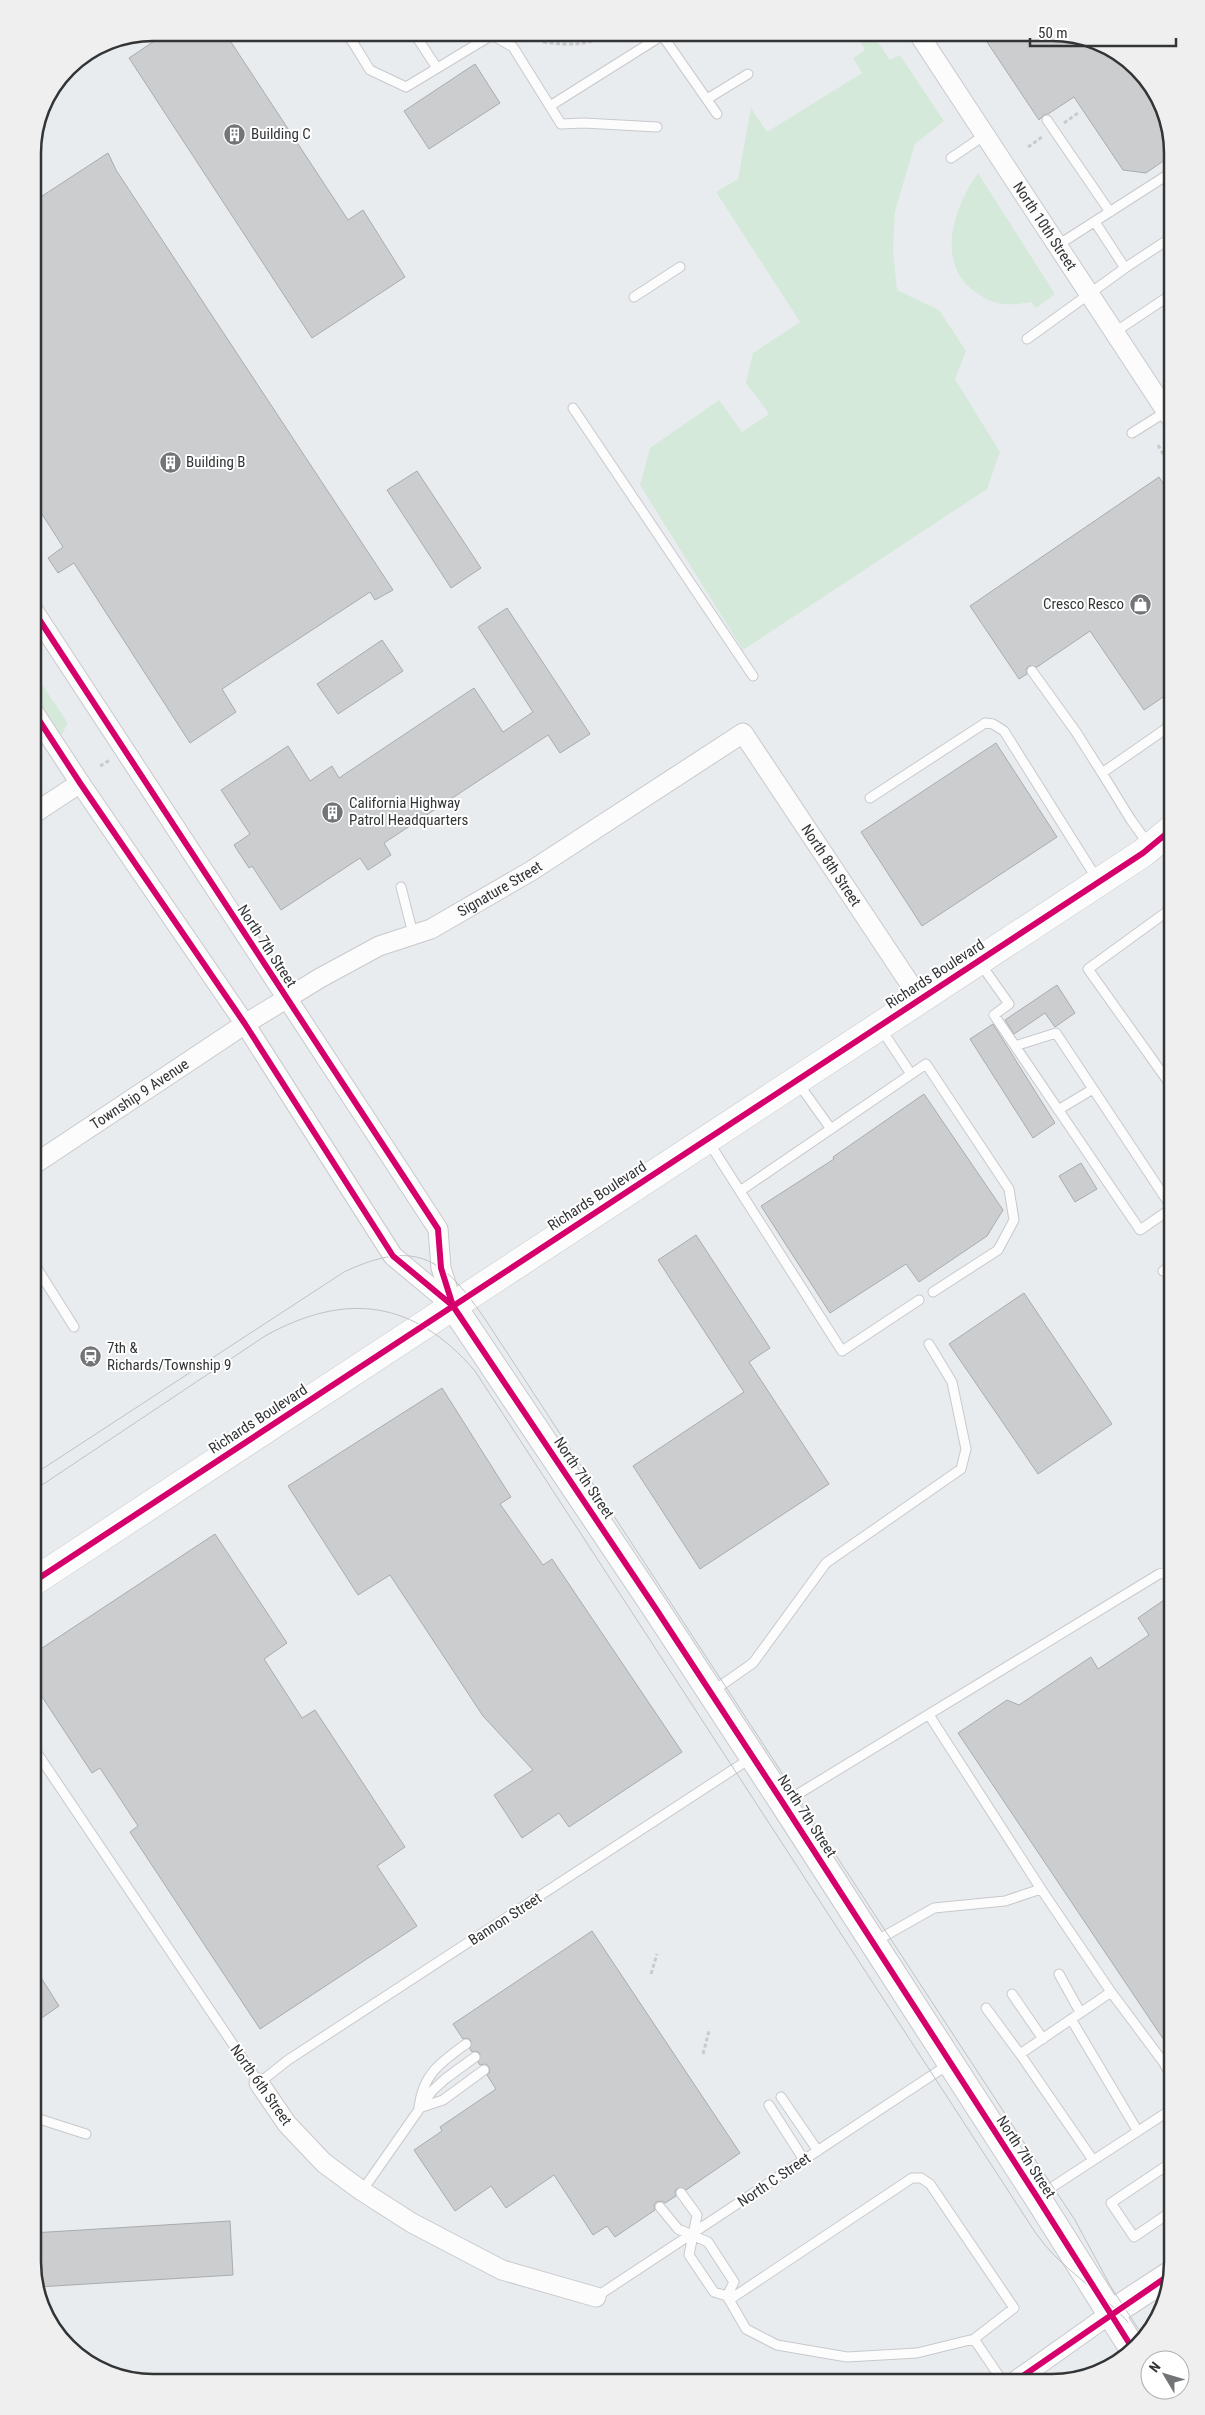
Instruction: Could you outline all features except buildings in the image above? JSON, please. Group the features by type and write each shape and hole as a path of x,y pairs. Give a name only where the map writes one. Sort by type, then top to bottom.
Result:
{"main road":[{"name":"Richards Boulevard","path":"41,1577 1098,882 1164,835"},
{"name":"North 7th Street","path":"453,1306 783,1803 1038,2197 1129,2343"},
{"path":"1110,2314 1162,2280"}],"street":[{"name":"North 10th Street","path":"923,41 1164,406"},
{"name":"North 7th Street","path":"41,622 438,1230 441,1268 453,1306"},
{"name":"North 7th Street","path":"41,722 80,783 245,1024 393,1256 453,1306"},
{"name":"Signature Street","path":"245,1024 345,964 380,946 431,929 531,871 743,733"},
{"name":"North 8th Street","path":"743,733 920,999"},
{"path":"41,809 80,783"},
{"name":"Township 9 Avenue","path":"41,1160 245,1024"},
{"name":"North 6th Street","path":"259,2083 287,2124 324,2162 362,2191 412,2223 502,2270 596,2297"},
{"path":"1025,2374 1110,2314"}],"lane":[{"path":"352,41 370,70 406,87 482,41"},
{"path":"419,41 437,68"},
{"path":"502,41 513,47 561,124 584,123 657,127"},
{"path":"550,106 653,41"},
{"path":"669,41 717,114"},
{"path":"707,99 748,74"},
{"path":"1048,120 1110,212"},
{"path":"951,158 985,135"},
{"path":"1058,245 1164,177"},
{"path":"1095,222 1125,268"},
{"path":"1027,339 1089,293 1164,242"},
{"path":"634,297 680,267"},
{"path":"1115,332 1164,299"},
{"path":"573,408 753,676"},
{"path":"1132,432 1164,418"},
{"path":"1032,671 1076,732 1131,820 1150,846"},
{"path":"870,798 985,723 993,724 1004,731 1098,882"},
{"path":"1102,773 1164,734"},
{"path":"401,887 414,934"},
{"path":"1164,914 1088,969 1164,1076"},
{"path":"978,961 1009,1004 994,1014 1140,1230 1164,1214"},
{"path":"879,1026 910,1074"},
{"path":"1014,1046 1056,1033 1164,1196"},
{"path":"740,1191 926,1064 1009,1189 1014,1220 998,1250 933,1292"},
{"path":"796,1080 831,1129"},
{"path":"1058,1110 1093,1089"},
{"path":"707,1139 842,1350 919,1300"},
{"path":"41,1275 74,1327"},
{"path":"710,1692 753,1663 826,1563 961,1469 966,1449 952,1382 929,1344"},
{"path":"783,1803 1159,1574 1164,1573"},
{"path":"929,1715 1040,1889 1111,1992 1164,2063"},
{"name":"Bannon Street","path":"259,2083 288,2060 753,1757"},
{"name":"North 6th Street","path":"41,1760 259,2083"},
{"path":"874,1943 934,1908 1005,1901 1040,1889"},
{"path":"1059,1974 1080,2012"},
{"path":"1020,2054 1111,1992"},
{"path":"1012,1994 1043,2039"},
{"path":"986,2008 1093,2160"},
{"path":"1071,2019 1137,2130"},
{"path":"419,2108 426,2081 446,2059 466,2044"},
{"path":"362,2191 419,2108 445,2079 475,2057"},
{"name":"North C Street","path":"596,2297 951,2063"},
{"path":"419,2108 443,2100 484,2070"},
{"path":"781,2097 818,2151"},
{"path":"769,2105 804,2160"},
{"path":"1038,2197 1164,2114"},
{"path":"41,2120 86,2134"},
{"path":"1164,2167 1112,2202 1134,2237 1164,2216"},
{"path":"681,2193 697,2216 689,2255 714,2292 728,2298 746,2329 777,2344 847,2357 917,2353 974,2339 1014,2308 930,2184 922,2178 912,2178 728,2298"},
{"path":"660,2207 678,2229 708,2242 734,2282 728,2298"},
{"path":"974,2339 998,2374"}],"path":[{"path":"543,42 570,46 597,41"},
{"path":"1158,445 1164,456"},
{"path":"100,766 114,757"},
{"path":"650,1974 657,1954"},
{"path":"703,2054 709,2031"}],"green space":[{"path":"860,41 877,41 890,60 900,55 944,121 915,144 895,211 893,251 897,290 939,310 966,351 955,379 1000,452 987,489 743,650 640,485 650,448 719,400 742,432 769,414 746,383 753,353 800,322 716,192 738,179 751,108 767,132 862,73 853,58 865,50"},
{"path":"978,173 1055,294 1036,308 1031,302 1001,304 989,300 974,291 962,279 955,265 952,250 952,234 956,217 969,186"},
{"path":"41,686 43,686 68,723 61,736 41,706"}],"tram line":[{"path":"41,1470 344,1272 392,1256 411,1256 427,1261 443,1270 457,1283 487,1322 1075,2220 1111,2287 1140,2331"},
{"path":"41,1486 265,1336 323,1312 351,1309 378,1310 403,1317 428,1329 452,1347 475,1371 1035,2232 1056,2257 1105,2299 1128,2322"}],"cycle path":[{"path":"41,622 438,1229 441,1268 453,1306"},
{"path":"41,723 245,1024 393,1256 453,1306 656,1609 783,1803 1129,2343"},
{"path":"41,1577 1143,853 1164,836"},
{"path":"1026,2374 1162,2280"}],"place":[{"name":"Building C","path":"235,134"},
{"name":"Building B","path":"170,462"},
{"name":"Cresco Resco","path":"1140,604"},
{"name":"California Highway Patrol Headquarters","path":"333,812"},
{"name":"7th & Richards/Township 9","path":"91,1357"}]}
